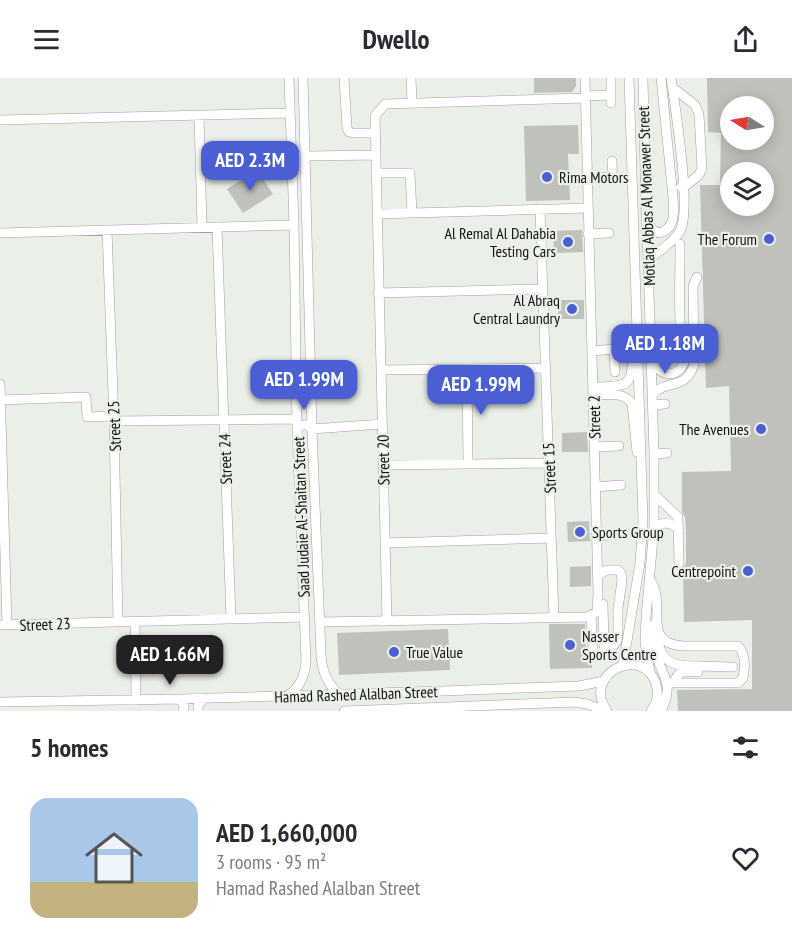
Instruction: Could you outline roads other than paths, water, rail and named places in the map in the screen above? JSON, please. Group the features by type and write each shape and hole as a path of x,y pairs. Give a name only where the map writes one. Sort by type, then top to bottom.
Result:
{"street":[{"name":"Saad Judaie Al-Shaitan Street","path":"287,696 300,684 305,673 306,655 297,429 289,78"},
{"name":"Saad Judaie Al-Shaitan Street","path":"303,78 311,404 321,666 325,677 340,695"},
{"path":"344,78 349,132 352,134 375,133"},
{"path":"411,78 412,103"},
{"name":"Street 2","path":"585,78 598,575 595,610"},
{"name":"Street 20","path":"387,621 375,116 385,104 585,97 611,99 611,78"},
{"name":"Motlaq Abbas Al Monawer Street","path":"623,665 640,563 643,521 629,78"},
{"name":"Motlaq Abbas Al Monawer Street","path":"643,78 654,454 654,527 645,642 650,673 658,690 657,699 651,711"},
{"path":"646,217 652,229 658,233 666,232 671,226 674,215 662,81"},
{"path":"672,82 694,105 699,114 702,168 699,175 684,187 672,188"},
{"path":"648,259 679,233 683,224 684,187 672,82"},
{"path":"0,120 290,113"},
{"path":"199,116 202,227"},
{"path":"306,156 376,155"},
{"path":"587,178 611,176 612,161"},
{"path":"376,173 410,173 412,213"},
{"path":"377,214 588,208"},
{"name":"Street 15","path":"540,209 554,618"},
{"path":"0,233 294,225"},
{"name":"Street 24","path":"217,227 231,619"},
{"name":"Street 25","path":"107,230 118,622"},
{"path":"588,234 609,233"},
{"path":"665,404 652,396 661,387 678,384 684,380 692,371 695,358 693,286 680,244"},
{"path":"685,305 690,275"},
{"path":"650,343 655,364 661,371 669,374 681,369 685,351 680,323 690,275"},
{"path":"378,293 543,289"},
{"path":"593,391 622,386 628,381 632,374 634,344 638,328"},
{"path":"592,351 614,349 615,372"},
{"path":"381,370 546,368"},
{"path":"467,369 468,464"},
{"path":"0,384 3,625"},
{"path":"593,391 624,396 629,399 632,405 636,450 642,469"},
{"path":"0,400 86,397 87,417 114,419 297,419"},
{"path":"297,404 303,410 308,409 311,404"},
{"path":"297,429 304,424 309,425 312,429 382,424"},
{"path":"595,447 619,446"},
{"path":"654,454 667,453"},
{"path":"383,465 549,463"},
{"path":"595,487 621,485"},
{"path":"654,494 676,514 679,520 679,563"},
{"path":"654,527 658,524 669,523 679,530"},
{"path":"597,536 622,534"},
{"path":"385,543 551,538"},
{"path":"595,610 593,652 596,654 605,648 612,648 617,641 622,581 618,570 607,570 598,575"},
{"path":"650,580 655,588 659,645 664,657 677,665 733,670 681,672 671,683 661,711"},
{"path":"649,592 654,648 671,683"},
{"path":"320,622 587,617 603,604 605,648"},
{"name":"Street 23","path":"3,625 305,617"},
{"path":"135,622 136,700"},
{"path":"658,632 665,641 674,645 738,646 742,650 744,673 738,683 671,683"},
{"path":"306,655 314,659 321,654"},
{"path":"606,711 601,692 607,675 623,665 642,667 650,673"},
{"name":"Hamad Rashed Alalban Street","path":"0,702 340,695 579,686 604,681"},
{"path":"575,702 584,696 585,692 579,686"},
{"path":"469,690 466,695 467,702 474,707"},
{"path":"198,711 198,706 204,698"},
{"path":"180,699 184,705 183,711"},
{"name":"Hamad Rashed Alalban Street","path":"344,711 512,708 575,702 606,711"},
{"path":"547,706 553,709 579,708 587,704"}],"place":[{"name":"Rima Motors","path":"547,177"},
{"name":"The Forum","path":"769,239"},
{"name":"Al Remal Al Dahabia Testing Cars","path":"568,242"},
{"name":"Al Abraq Central Laundry","path":"572,309"},
{"name":"The Avenues","path":"761,429"},
{"name":"Sports Group","path":"580,532"},
{"name":"Centrepoint","path":"748,571"},
{"name":"Nasser Sports Centre","path":"570,645"},
{"name":"True Value","path":"394,652"}]}
